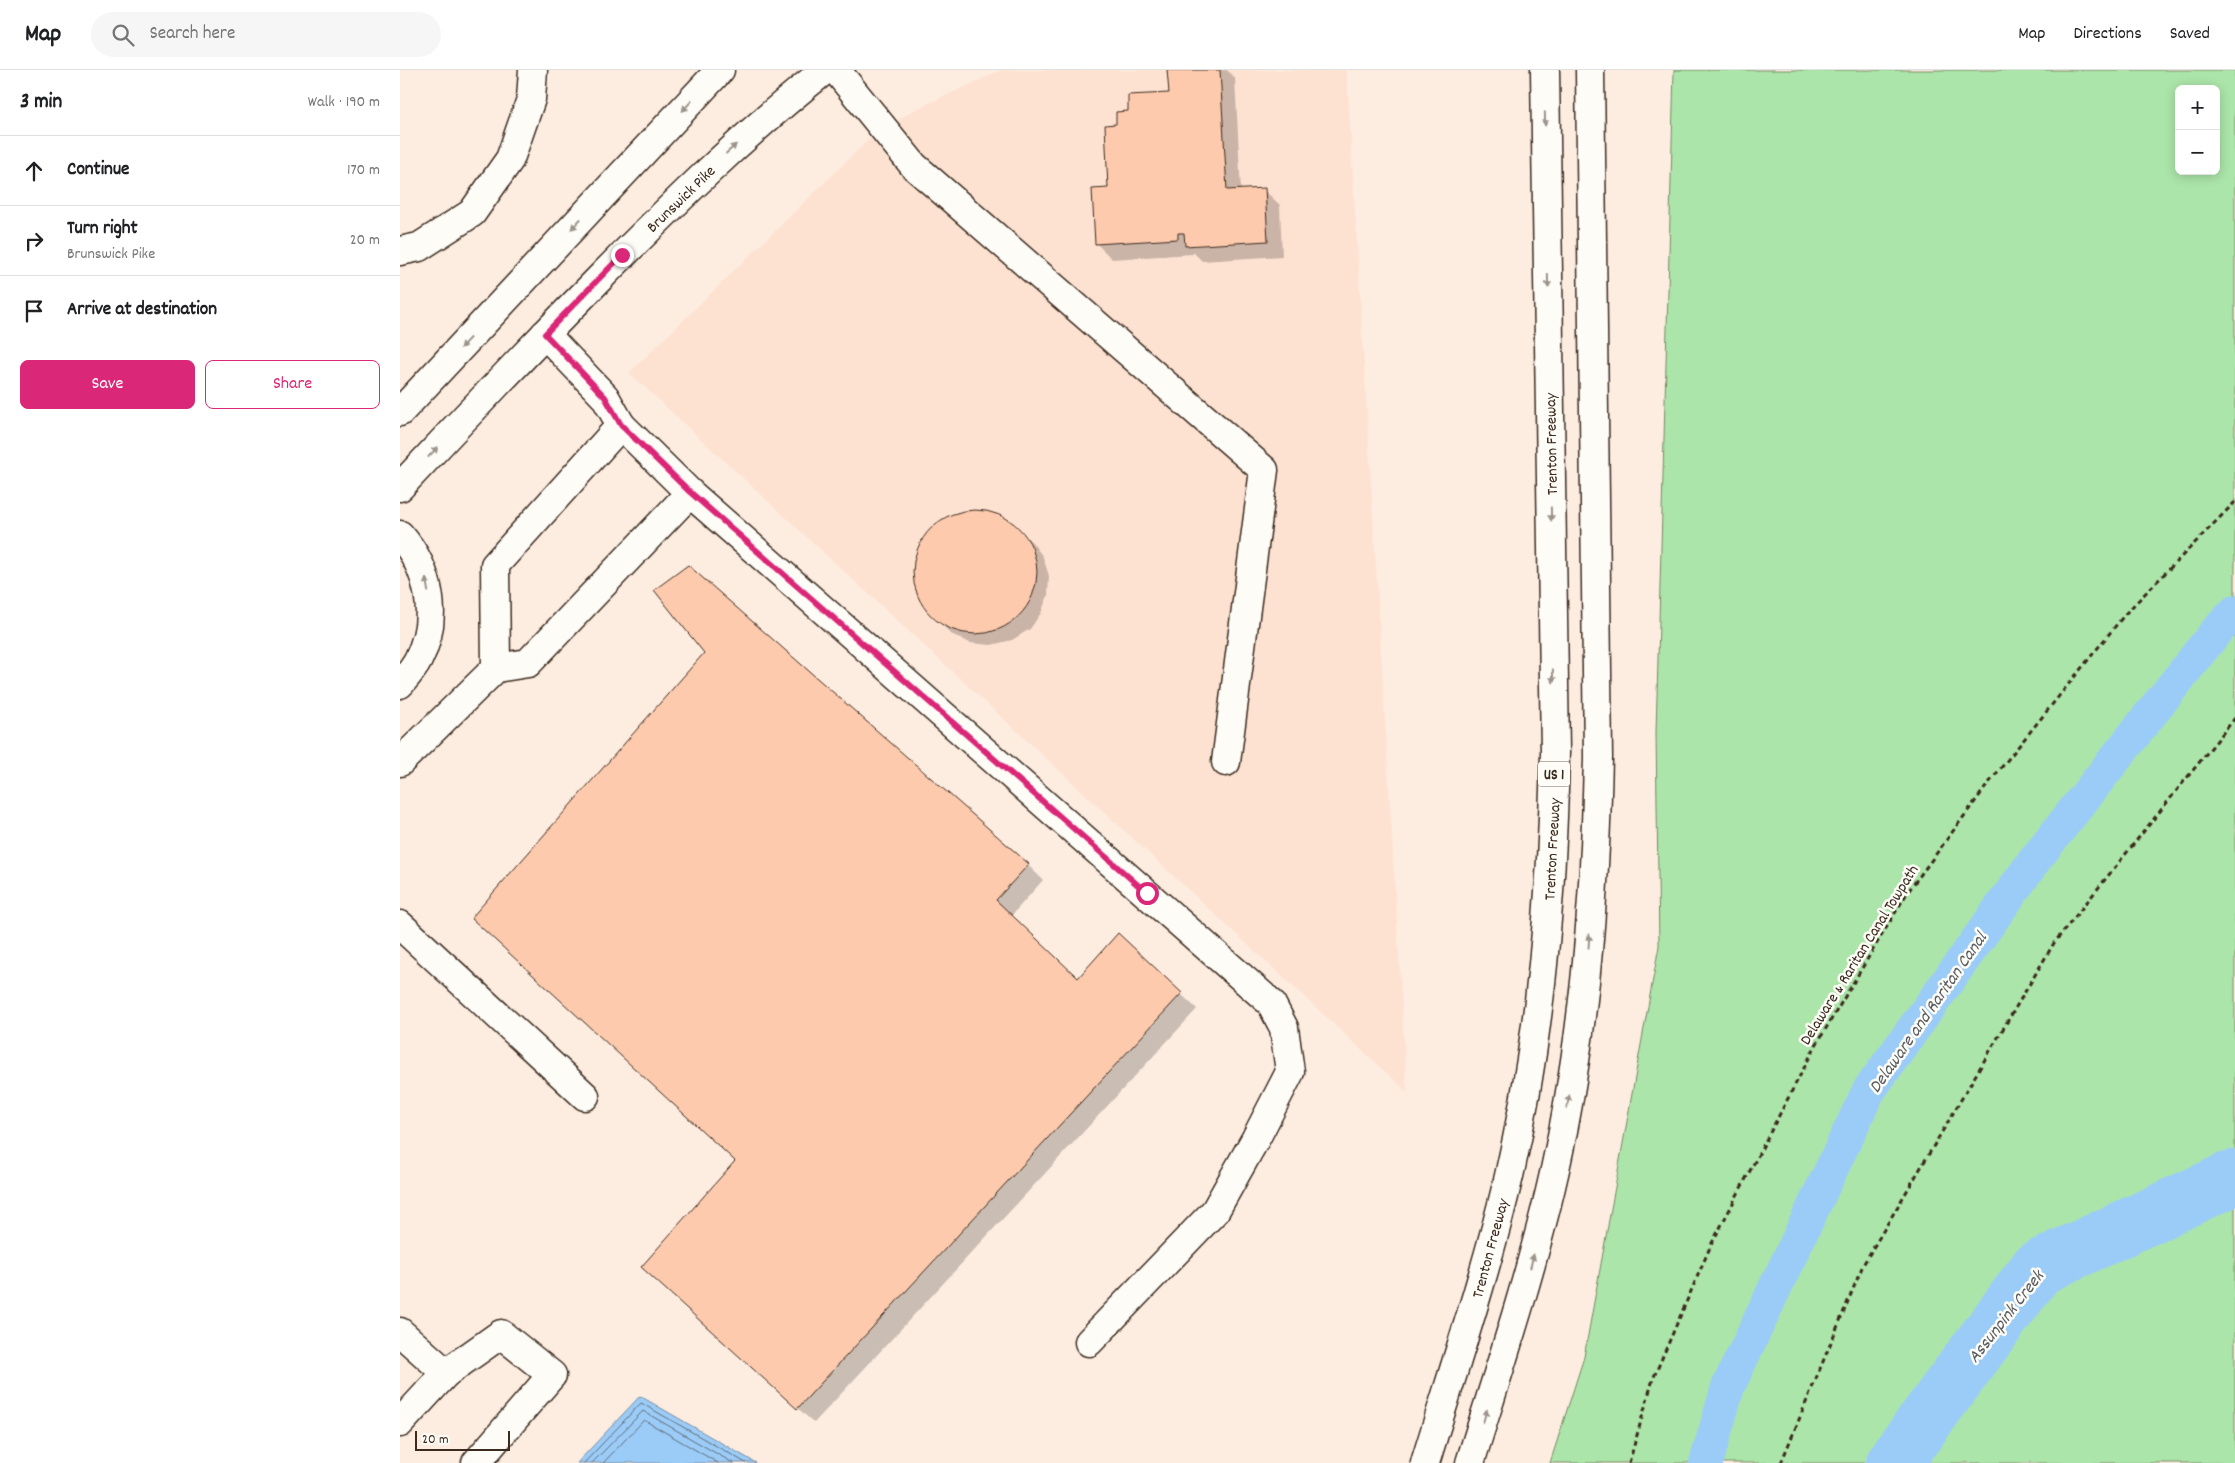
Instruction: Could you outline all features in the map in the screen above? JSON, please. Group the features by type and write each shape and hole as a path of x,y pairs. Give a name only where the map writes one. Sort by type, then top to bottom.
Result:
{"main road":[{"path":"400,251 419,247 472,213 510,159 531,100 533,70"},
{"path":"400,412 720,70"},
{"name":"Brunswick Pike","path":"400,487 545,334 687,189 780,105 825,70"},
{"path":"836,70 914,166 1264,470 1226,762"},
{"name":"Trenton Freeway","path":"1425,1463 1485,1270 1509,1175 1533,1046 1545,948 1552,850 1555,752 1545,70"},
{"path":"1470,1463 1525,1287 1550,1190 1570,1091 1588,958 1596,858 1598,757 1590,70"},
{"path":"545,334 605,397 621,425 690,492 1271,1003 1284,1028 1290,1072 1256,1138 1215,1211 1089,1342"},
{"path":"496,668 495,565 621,425"},
{"path":"400,762 496,668 528,663 690,492"},
{"path":"400,535 411,547 425,574 431,605 429,633 418,660 400,684"},
{"path":"400,925 585,1096"},
{"path":"400,1332 446,1373"},
{"path":"400,1423 446,1373 501,1334 552,1375 476,1463"}],"path":[{"name":"Delaware & Raritan Canal Towpath","path":"1629,1463 1653,1379 1711,1245 1816,1045 1907,892 1988,784 2126,612 2235,502"},
{"path":"1781,1463 1863,1265 2054,942 2235,718"}],"shaded area":[{"path":"1001,70 1347,70 1407,1092 629,373 868,140 910,112"}],"green space":[{"path":"1674,70 2235,70 2235,1463 1550,1463 1584,1357 1659,946 1656,733"}],"water":[{"path":"640,1396 756,1463 577,1463"}],"building":[{"path":"1167,70 1220,70 1227,190 1265,188 1268,241 1185,246 1184,233 1178,233 1178,239 1095,244 1092,189 1108,188 1105,125 1116,124 1116,112 1128,111 1128,95 1169,93"},
{"path":"975,510 999,515 1019,528 1032,548 1037,572 1032,596 1019,616 999,629 975,634 951,629 931,616 918,596 913,572 918,548 931,528 951,515"},
{"path":"688,565 1029,864 996,900 1078,978 1118,933 1182,993 797,1409 641,1267 735,1161 471,918 704,653 654,590"}],"waterway":[{"name":"Delaware and Raritan Canal","path":"1706,1463 1728,1387 1868,1092 2034,861 2214,634 2235,612"},
{"name":"Assunpink Creek","path":"1894,1463 2038,1268 2235,1177"}],"route":[{"path":"622,255 545,334 605,397 621,425 690,492 1147,893"}]}
